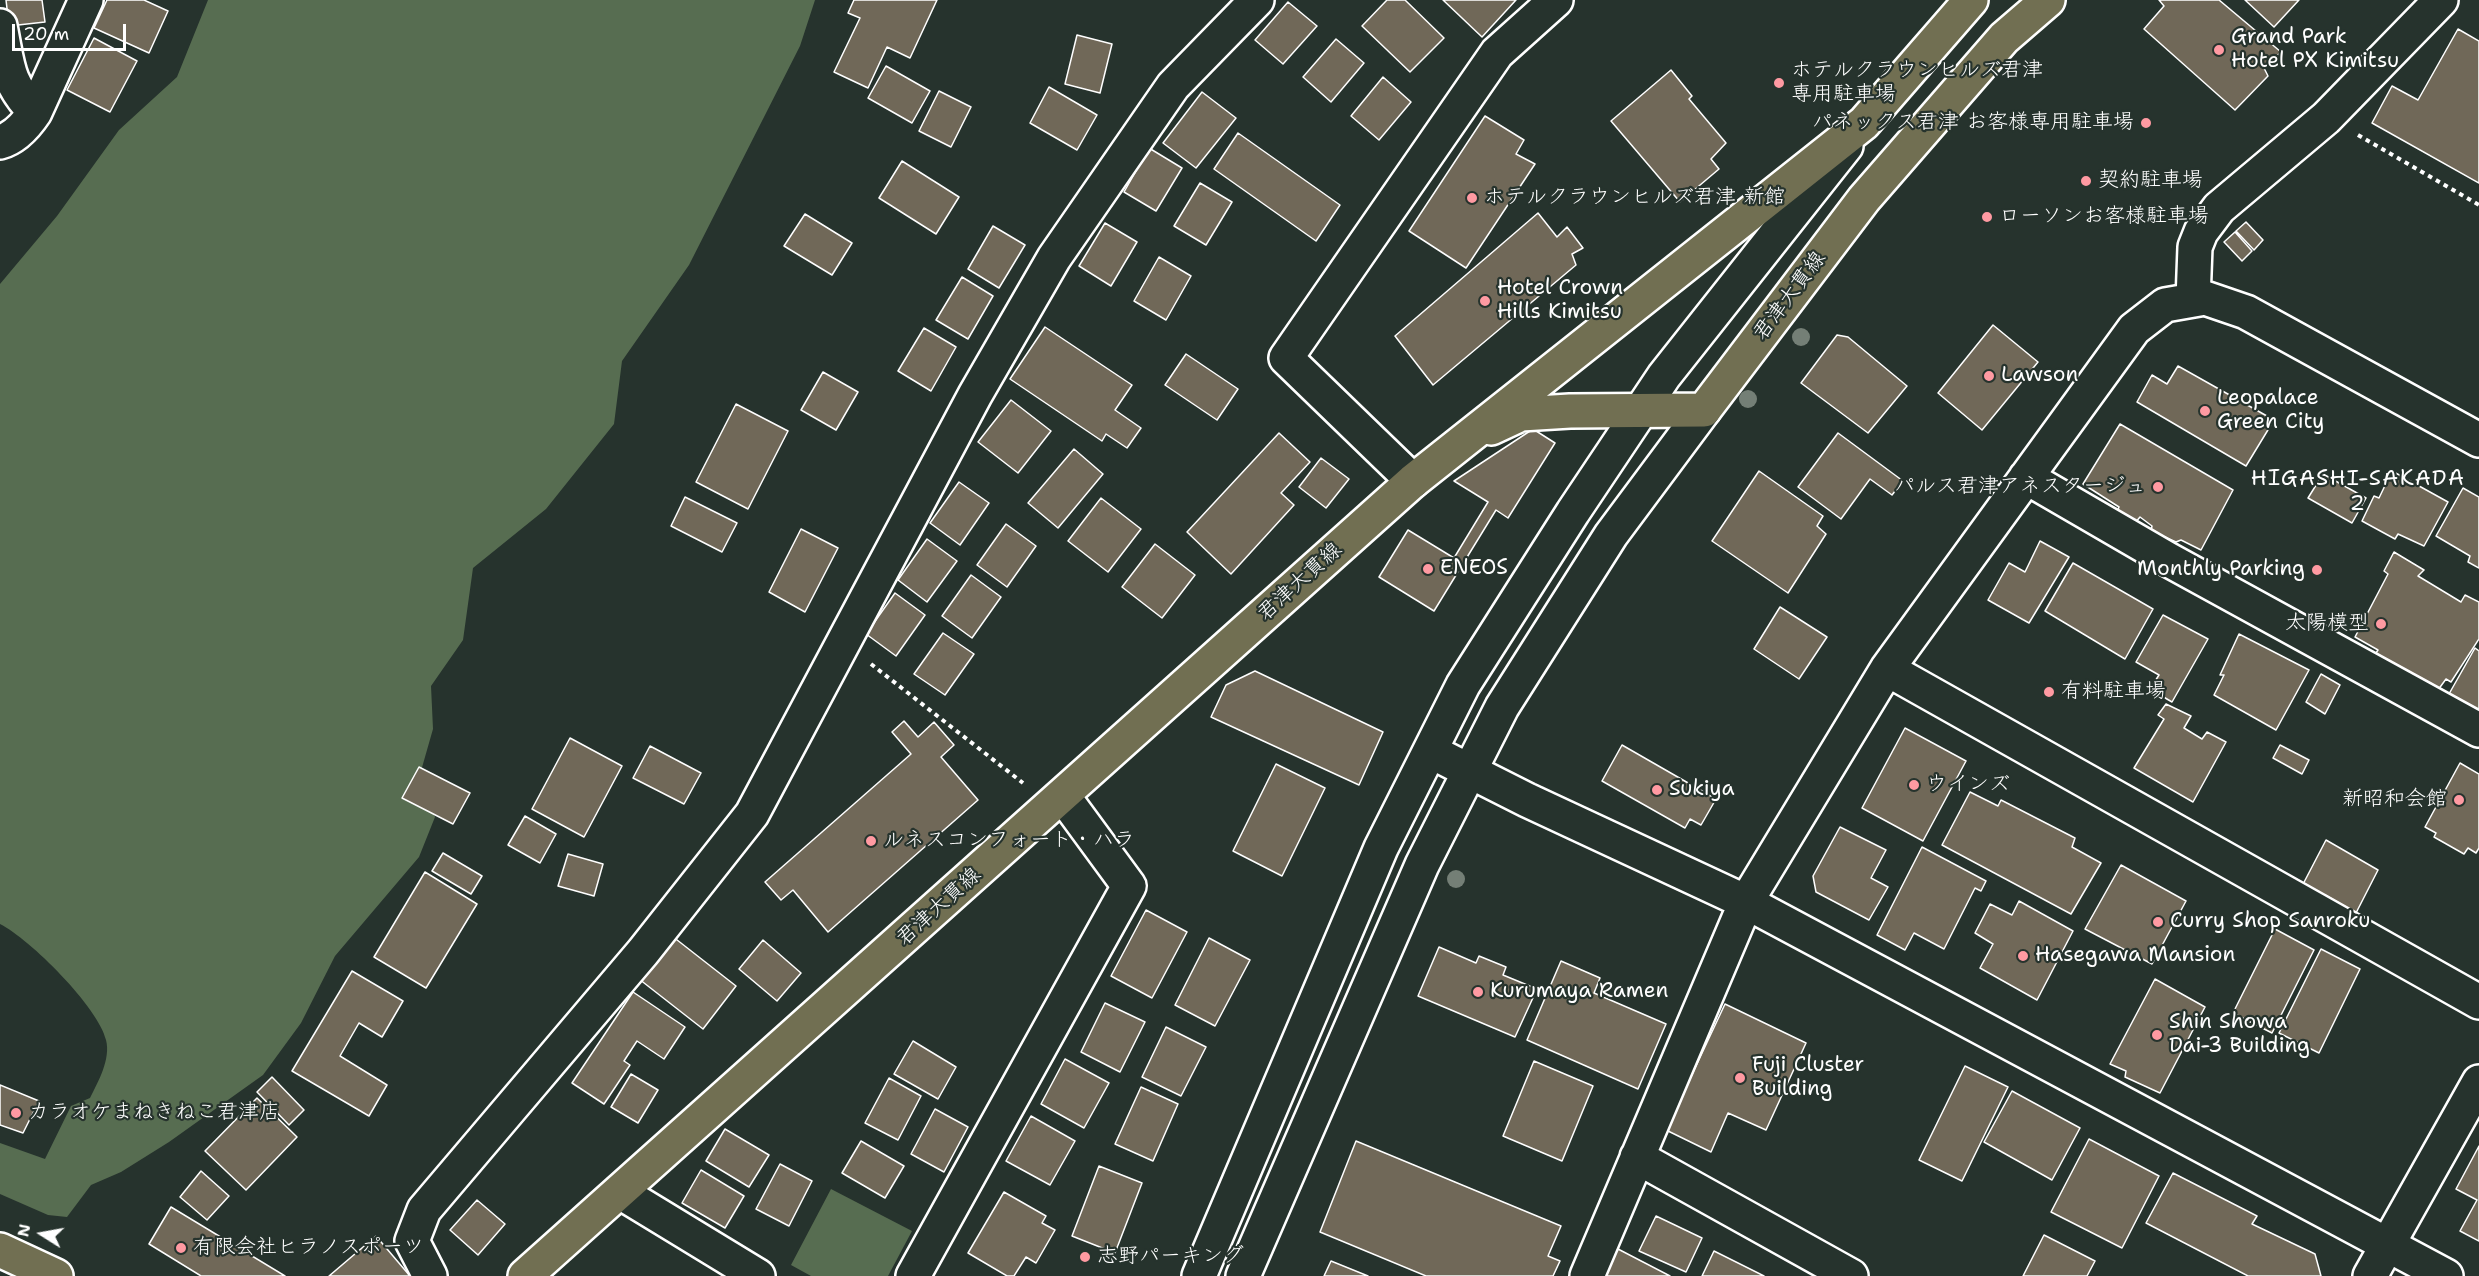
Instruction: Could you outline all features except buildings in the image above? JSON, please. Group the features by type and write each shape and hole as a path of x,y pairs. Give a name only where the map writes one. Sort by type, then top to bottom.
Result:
{"main road":[{"name":"君津大貫線","path":"525,1276 1413,481 1864,123 1971,0"},
{"name":"君津大貫線","path":"1460,442 1521,414 1704,410 1864,199 2004,38 2048,0"},
{"path":"0,1250 56,1276"}],"street":[{"path":"0,142 7,140 27,124 35,112 86,0"},
{"path":"430,1276 412,1241 424,1210 643,952 752,814 975,395 1054,258 1173,86 1257,0"},
{"path":"1413,481 1286,358 1497,53 1556,0"},
{"path":"2193,300 2194,247 2201,232 2219,208 2326,118 2441,0"},
{"path":"0,26 10,75 17,93 35,112"},
{"path":"1199,1276 1381,848 1463,685 1664,376 1864,123"},
{"path":"1587,1276 1746,902 1887,669 2134,328 2165,305 2205,297 2246,312 2479,440"},
{"path":"1243,1276 1422,865 1502,708 1611,535 1704,410"},
{"path":"2026,477 2169,560 2479,730"},
{"path":"1887,669 2479,1002"},
{"path":"1430,751 1469,773 1746,902 2446,1276"},
{"path":"913,1276 1130,886 1058,801"},
{"path":"2370,1276 2479,1082"},
{"path":"1638,1157 1851,1276"},
{"path":"620,1191 758,1276"}],"path":[{"path":"2352,132 2479,205"},
{"path":"843,642 1058,801"}],"green space":[{"path":"208,0 815,0 800,46 689,265 622,361 614,424 546,509 473,568 463,640 431,686 433,729 419,778 435,817 419,857 335,956 301,1023 263,1075 169,1142 121,1172 91,1185 67,1217 48,1215 0,1194 0,1143 45,1159 71,1106 90,1098 103,1070 107,1047 101,1026 77,993 45,959 0,924 0,284 57,216 119,130 177,77"},
{"path":"831,1189 912,1231 888,1276 811,1276 791,1265"}],"place":[{"name":"Grand Park Hotel PX Kimitsu","path":"2219,50"},
{"name":"ホテルクラウンヒルズ君津 専用駐車場","path":"1779,83"},
{"name":"パネックス君津 お客様専用駐車場","path":"2146,123"},
{"name":"契約駐車場","path":"2086,181"},
{"name":"ホテルクラウンヒルズ君津 新館","path":"1472,198"},
{"name":"ローソンお客様駐車場","path":"1987,217"},
{"name":"Hotel Crown Hills Kimitsu","path":"1485,301"},
{"name":"Lawson","path":"1989,376"},
{"name":"Leopalace Green City","path":"2205,411"},
{"name":"パルス君津アネスタージュ","path":"2158,487"},
{"name":"ENEOS","path":"1428,569"},
{"name":"Monthly Parking","path":"2317,570"},
{"name":"太陽模型","path":"2381,624"},
{"name":"有料駐車場","path":"2049,692"},
{"name":"ウインズ","path":"1914,785"},
{"name":"Sukiya","path":"1657,790"},
{"name":"新昭和会館","path":"2459,800"},
{"name":"ルネスコンフォート・ハラ","path":"871,841"},
{"name":"Curry Shop Sanroku","path":"2158,922"},
{"name":"Hasegawa Mansion","path":"2023,956"},
{"name":"Kurumaya Ramen","path":"1478,992"},
{"name":"Shin Showa Dai-3 Building","path":"2157,1035"},
{"name":"Fuji Cluster Building","path":"1740,1078"},
{"name":"カラオケまねきねこ君津店","path":"16,1113"},
{"name":"有限会社ヒラノスポーツ","path":"181,1248"},
{"name":"志野パーキング","path":"1085,1257"}],"district":[{"name":"HIGASHI-SAKADA 2","path":"2358,492"}]}
